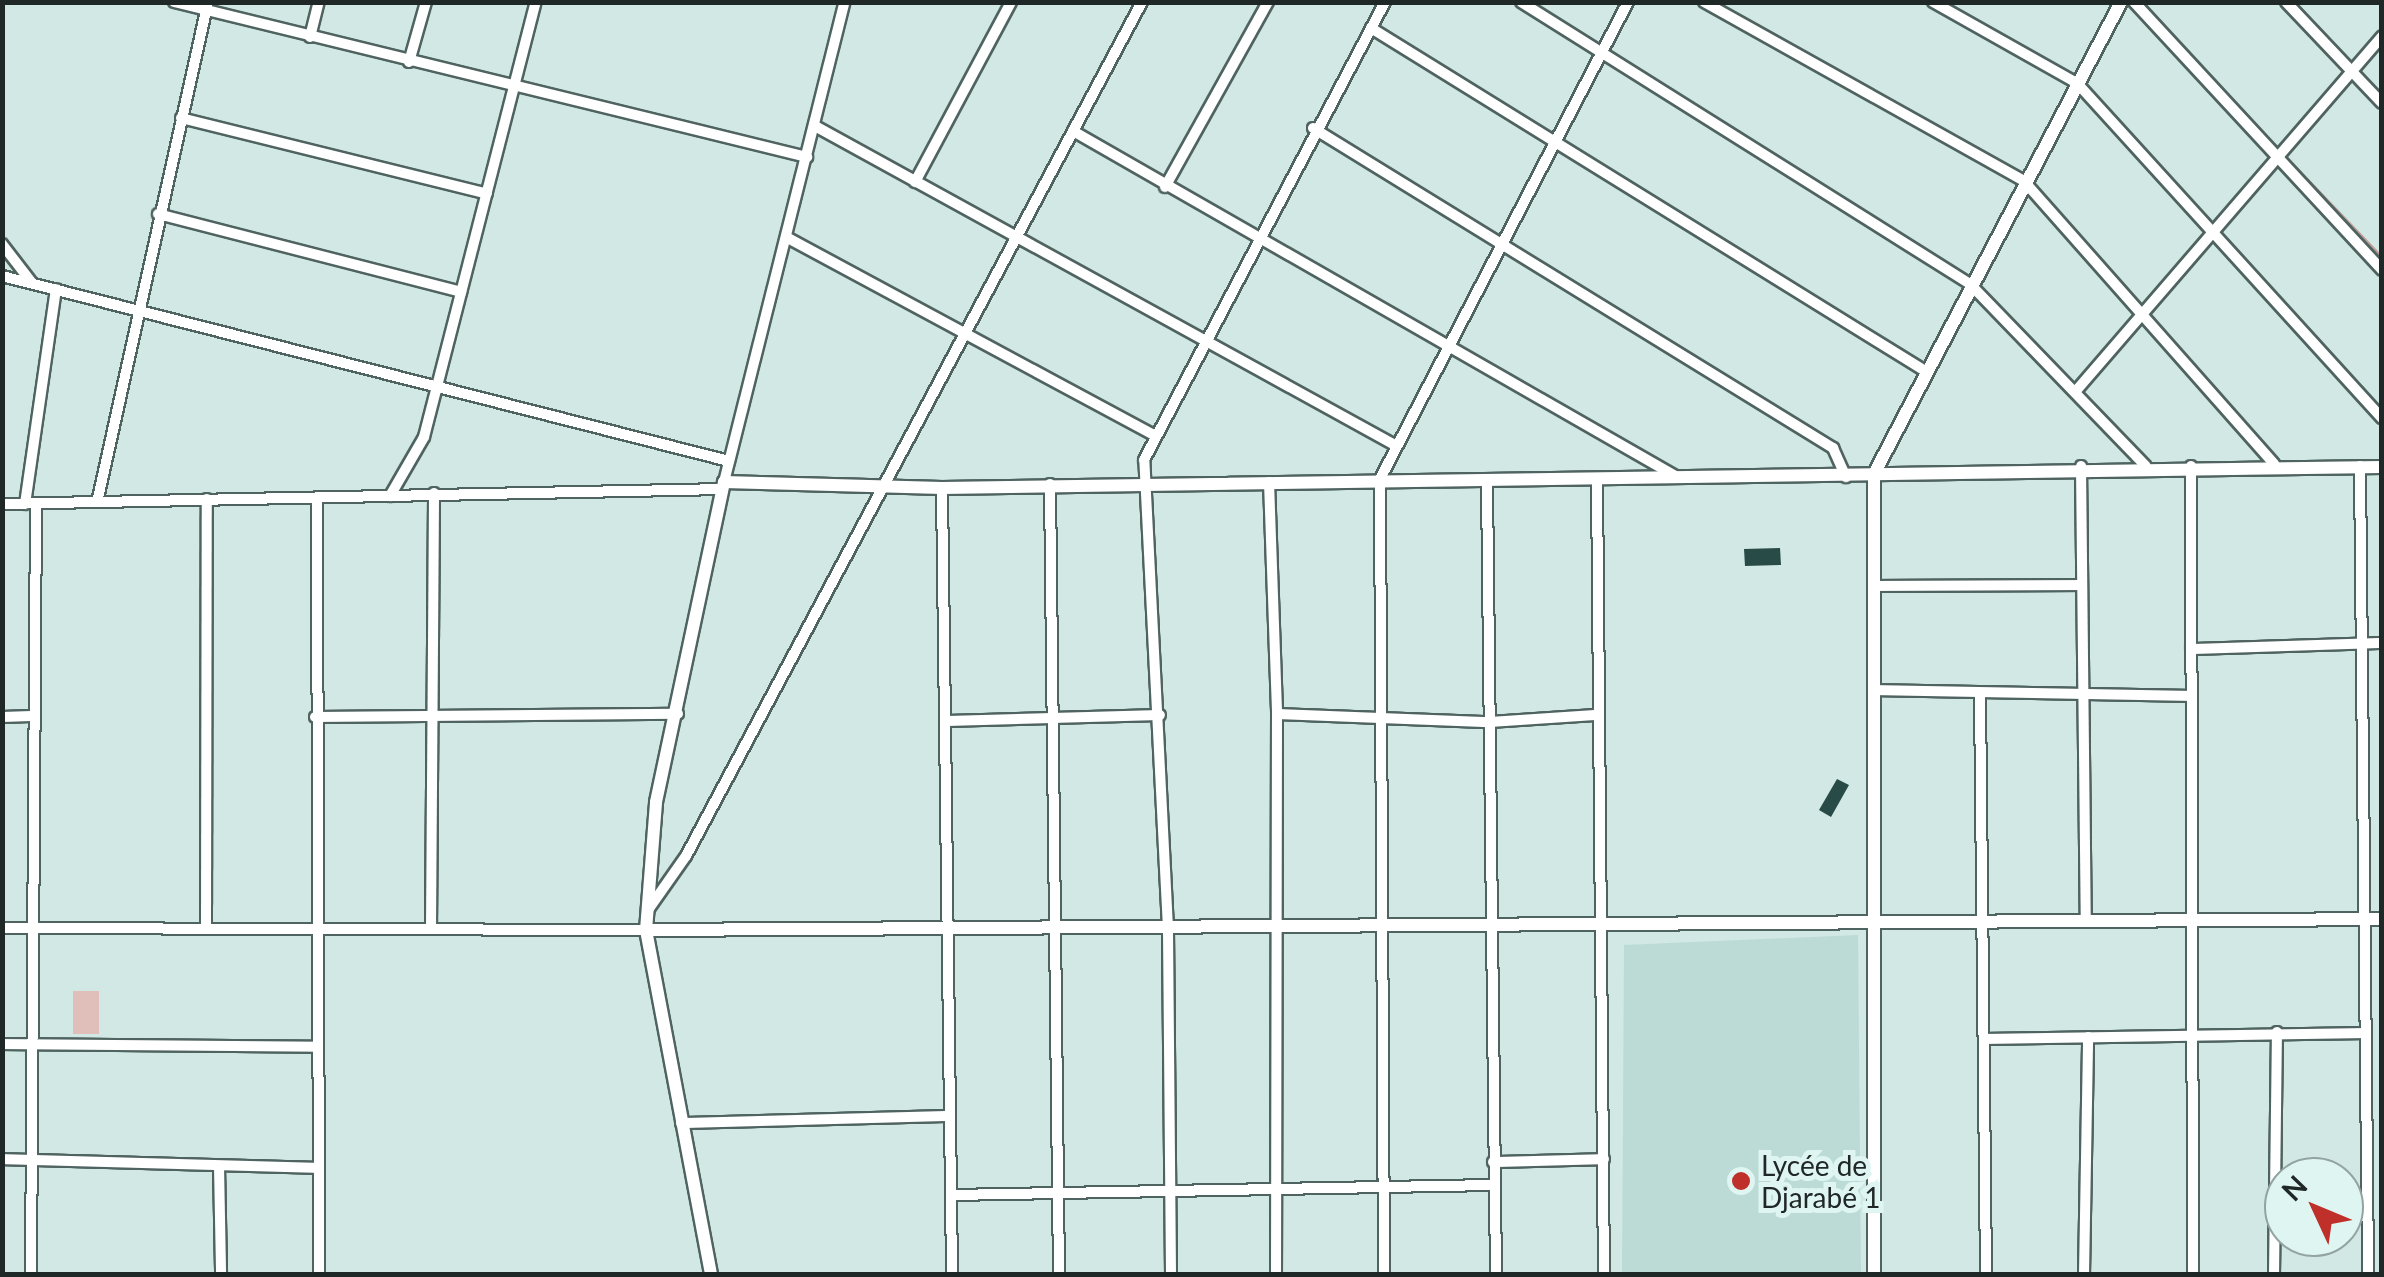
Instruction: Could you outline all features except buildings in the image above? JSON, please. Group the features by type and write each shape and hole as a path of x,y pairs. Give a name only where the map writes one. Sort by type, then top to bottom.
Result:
{"street":[{"path":"174,2 207,6 310,37 516,89 808,156"},
{"path":"310,37 319,2"},
{"path":"409,62 426,2"},
{"path":"390,496 416,457 436,392 536,2"},
{"path":"712,1274 646,930 656,802 678,714 725,460 808,156 845,2"},
{"path":"915,182 1010,2"},
{"path":"648,911 686,856 884,488 961,334 1142,2"},
{"path":"1165,187 1268,2"},
{"path":"1171,1274 1174,1192 1168,928 1150,484 1144,460 1152,434 1258,242 1313,128 1385,2"},
{"path":"1521,2 1970,284 2146,466"},
{"path":"1384,1274 1380,480 1446,344 1558,143 1628,2"},
{"path":"1704,2 2024,180 2274,464"},
{"path":"1933,2 2077,83 2382,418"},
{"path":"1874,1274 1874,474 1922,370 2121,2"},
{"path":"2134,2 2382,270"},
{"path":"2286,2 2382,103"},
{"path":"98,498 136,310 207,6"},
{"path":"1371,28 1922,370"},
{"path":"2075,392 2382,36"},
{"path":"181,118 487,194"},
{"path":"814,126 1203,344 1395,445"},
{"path":"1313,128 1833,448 1846,477"},
{"path":"1073,131 1258,242 1679,478"},
{"path":"158,214 462,292"},
{"path":"786,236 1152,434"},
{"path":"2,244 32,283"},
{"path":"2,276 436,392 725,460"},
{"path":"32,1274 30,504 56,289"},
{"path":"2190,465 2193,1274"},
{"path":"2,504 98,498 316,499 723,486 942,488 1380,480 1487,482 1846,477 2081,466 2382,467"},
{"path":"2081,466 2086,920"},
{"path":"2360,466 2368,1274"},
{"path":"1597,480 1595,715 1604,1274"},
{"path":"1269,482 1277,714 1276,1274"},
{"path":"1487,482 1488,928 1496,1274"},
{"path":"1050,484 1059,1274"},
{"path":"942,488 952,1274"},
{"path":"431,929 434,494"},
{"path":"206,929 207,499"},
{"path":"316,499 319,1274"},
{"path":"1875,586 2081,585"},
{"path":"2191,648 2382,643"},
{"path":"1876,690 2189,696"},
{"path":"1980,694 1988,1039 1986,1274"},
{"path":"315,717 430,722 678,714"},
{"path":"1277,714 1490,722 1595,715"},
{"path":"947,721 1160,715"},
{"path":"2,717 31,716"},
{"path":"2,928 1056,930 1274,924 1488,928 1598,923 1985,919 2382,919"},
{"path":"1988,1039 2193,1031 2363,1034"},
{"path":"2274,1274 2277,1032"},
{"path":"2084,1274 2088,1037"},
{"path":"2,1044 316,1046"},
{"path":"680,1123 950,1116"},
{"path":"2368,1158 2382,1158"},
{"path":"2,1159 318,1168"},
{"path":"1493,1162 1604,1159"},
{"path":"219,1166 221,1274"},
{"path":"952,1195 1494,1185"}],"shaded area":[{"name":"Lycée de Djarabé 1","path":"1858,935 1861,1274 1622,1274 1624,945"},
{"path":"73,991 99,991 99,1034 73,1034"}],"waterway":[{"path":"2251,121 2280,151"},
{"path":"2286,157 2382,257"}],"place":[{"name":"Lycée de Djarabé 1","path":"1741,1181"}]}
